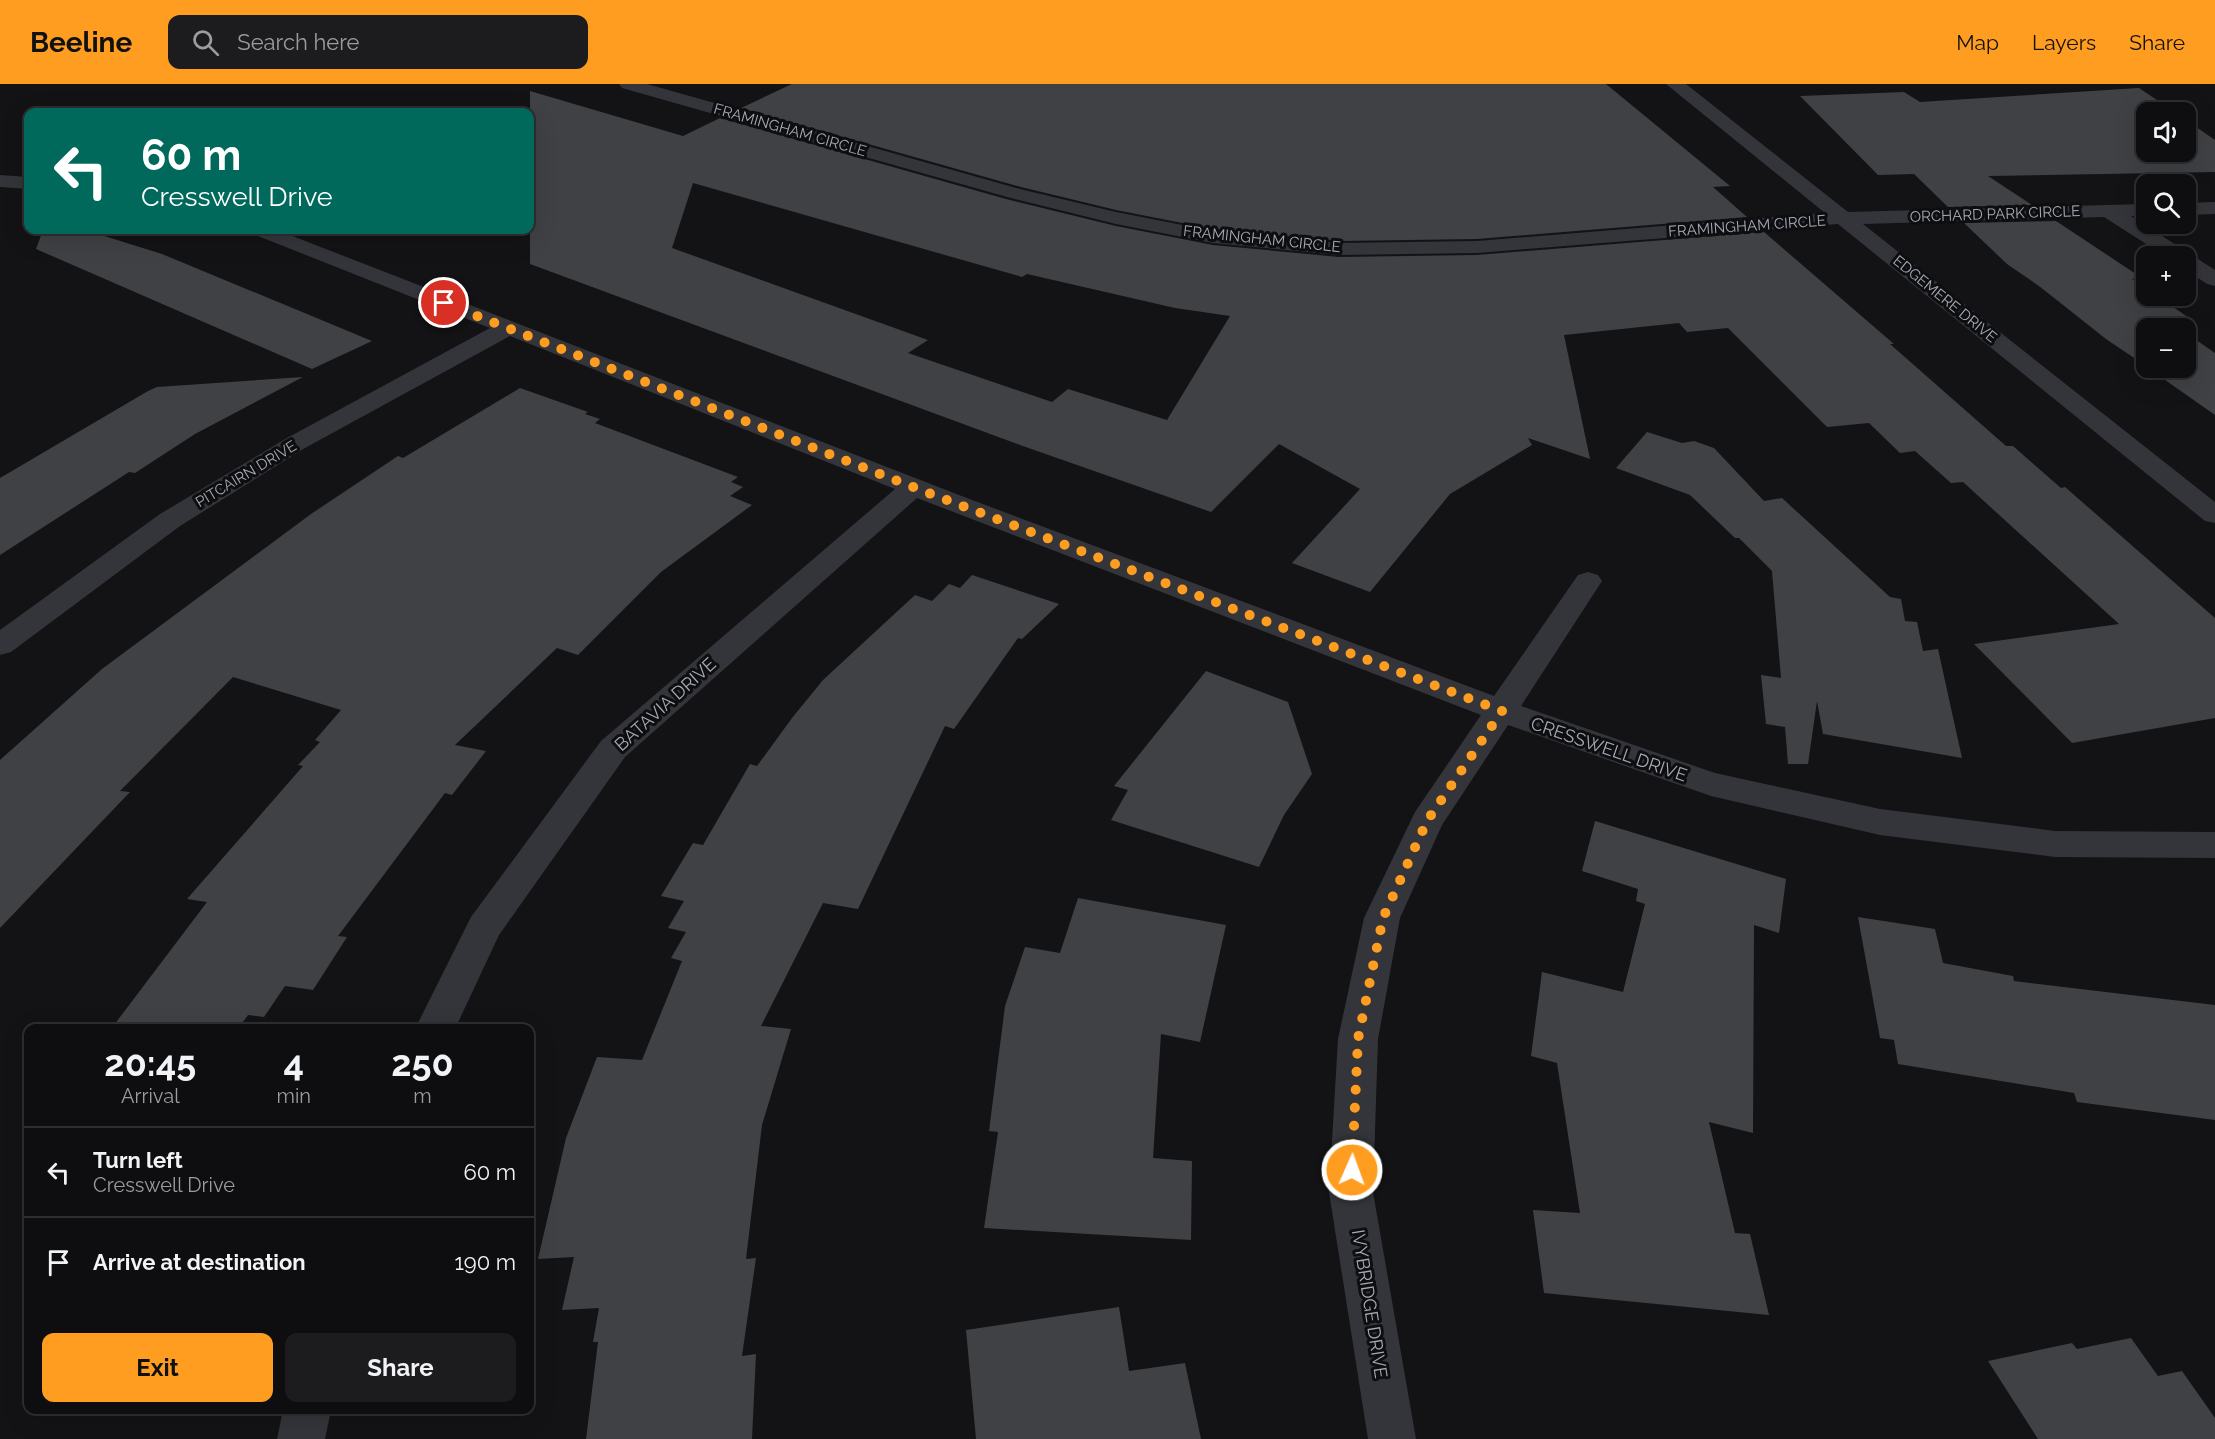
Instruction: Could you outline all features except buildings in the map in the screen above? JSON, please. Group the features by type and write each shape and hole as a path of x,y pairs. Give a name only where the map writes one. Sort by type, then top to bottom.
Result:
{"street":[{"name":"FRAMINGHAM CIRCLE","path":"628,84 1014,193 1116,218 1213,237 1339,249 1477,246 1843,218"},
{"name":"EDGEMERE DRIVE","path":"1675,84 2215,515"},
{"path":"0,181 24,183"},
{"path":"2196,209 2215,208"},
{"name":"ORCHARD PARK CIRCLE","path":"1843,218 2136,210"},
{"path":"2108,211 2163,246"},
{"name":"CRESSWELL DRIVE","path":"270,234 913,487 1502,711 1711,784 1880,822 2055,844 2215,845"},
{"path":"2196,267 2215,279"},
{"name":"PITCAIRN DRIVE","path":"0,645 179,514 296,443 508,328"},
{"name":"BATAVIA DRIVE","path":"437,1024 484,927 613,749 913,487"},
{"name":"IVYBRIDGE DRIVE","path":"1392,1439 1351,1192 1358,1039 1383,918 1427,821 1588,581"},
{"path":"301,1439 306,1414"}],"route":[{"path":"444,303 931,494 1502,711 1427,821 1383,918 1358,1039 1352,1170"}]}
